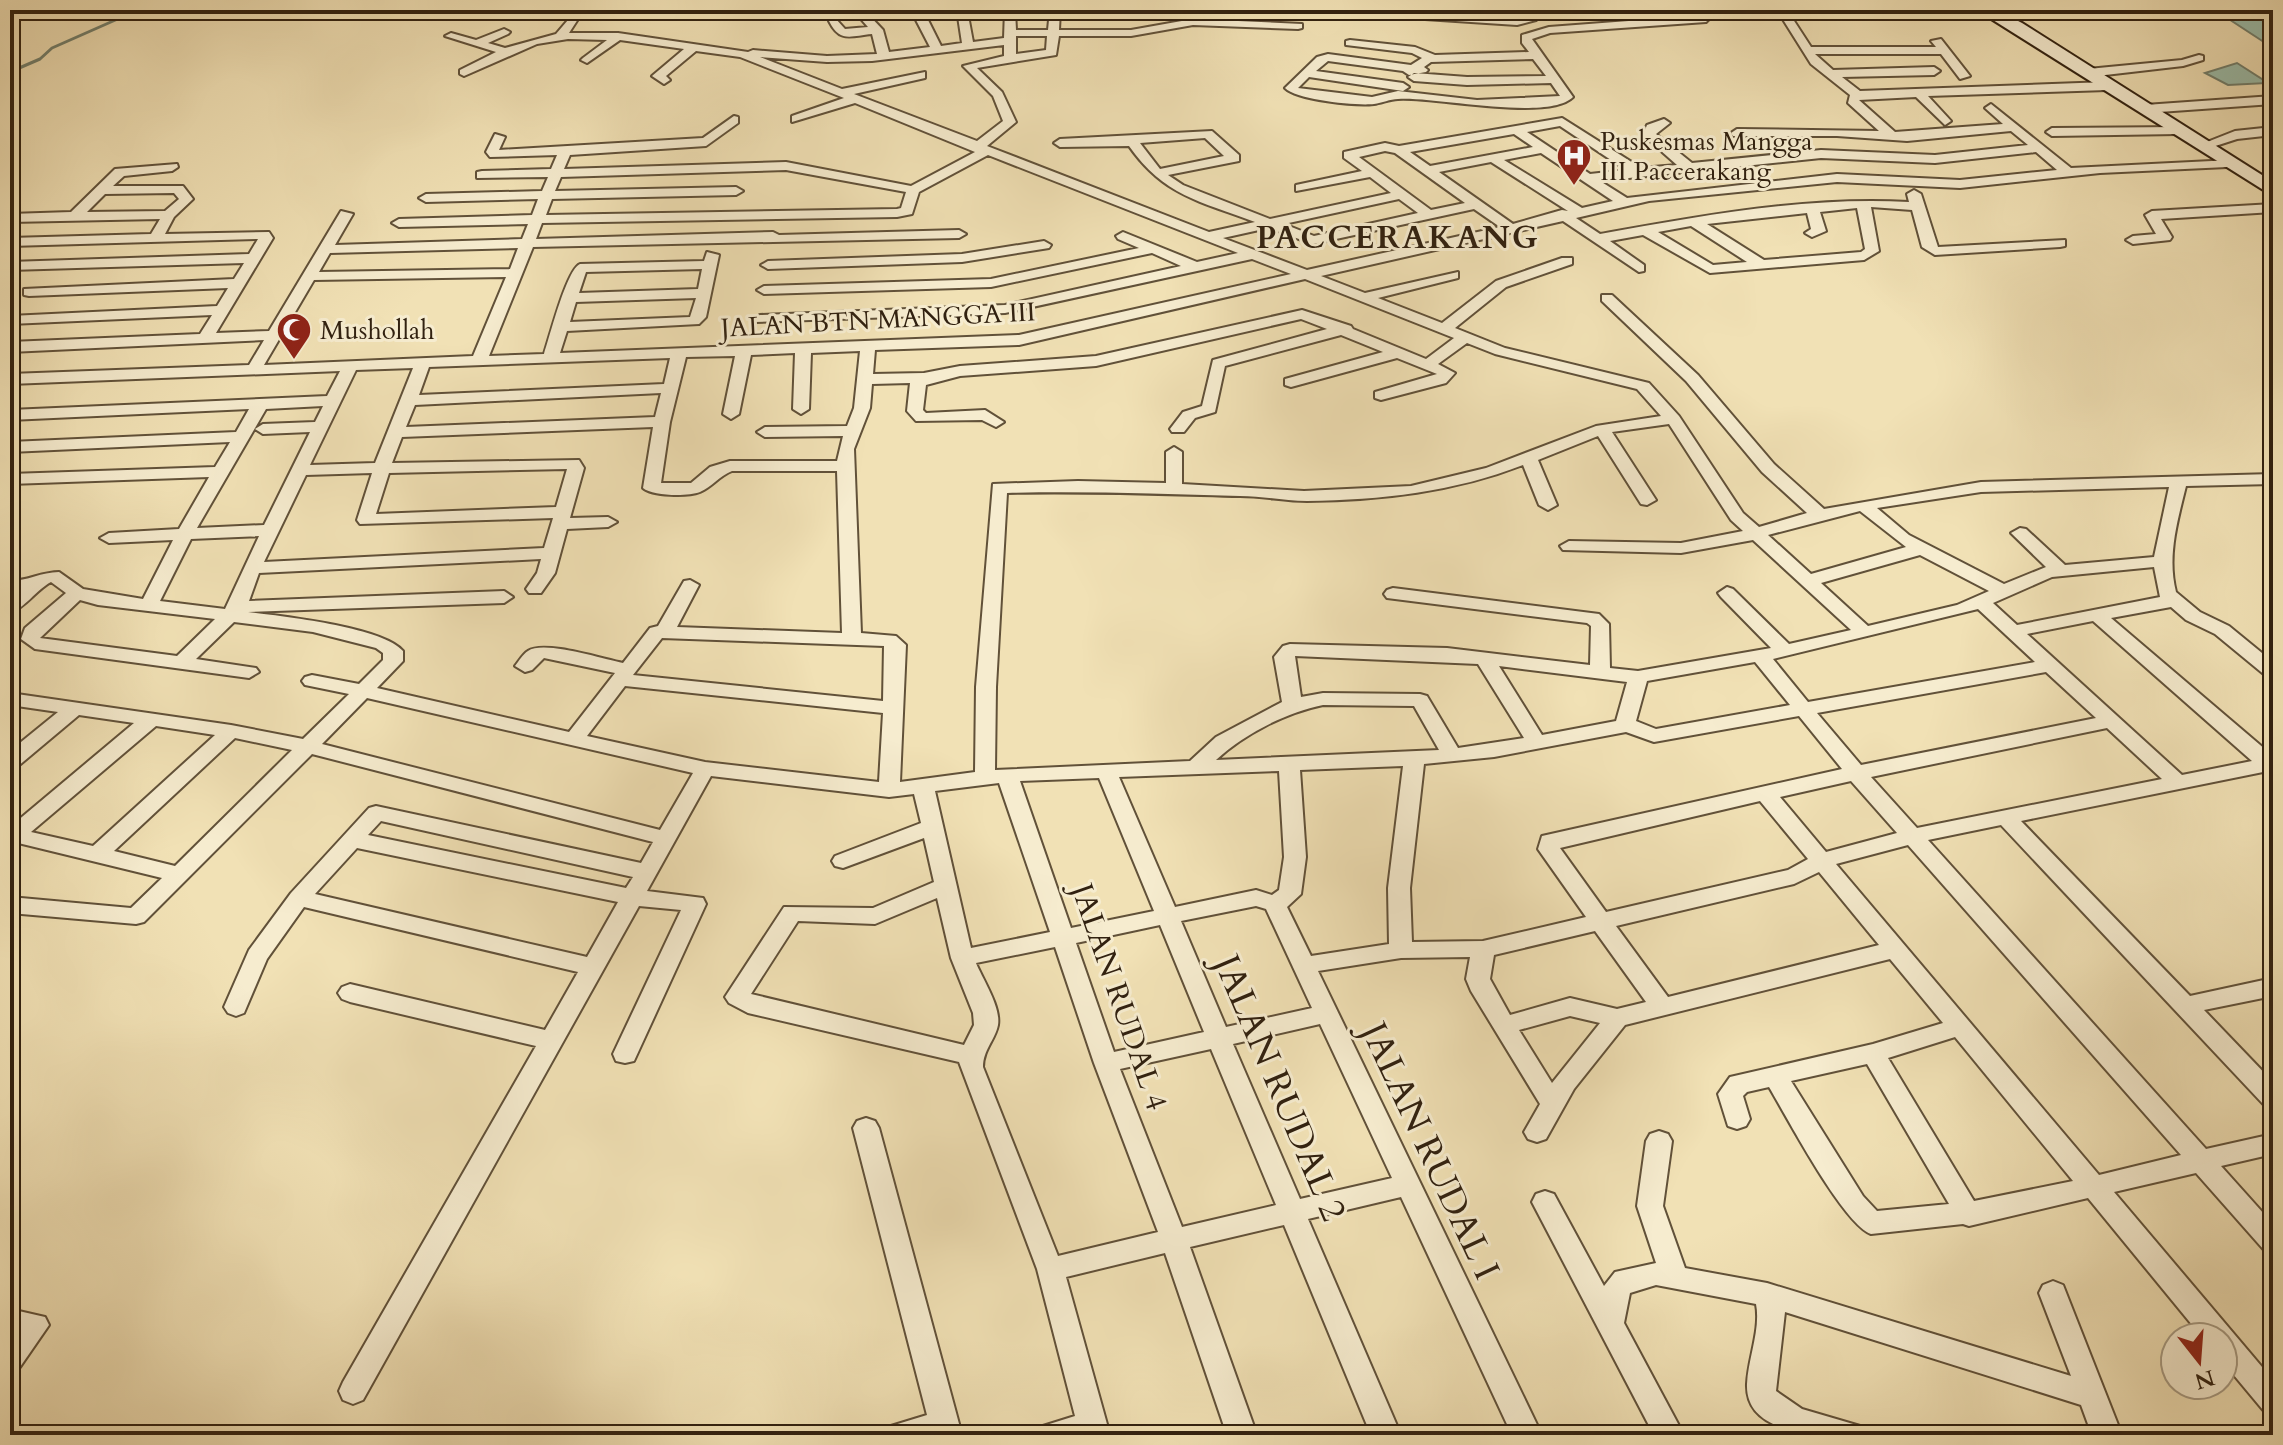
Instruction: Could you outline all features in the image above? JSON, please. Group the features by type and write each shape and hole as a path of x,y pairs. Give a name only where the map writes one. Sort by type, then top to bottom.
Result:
{"main road":[{"path":"1985,10 2273,190"}],"street":[{"path":"858,10 877,30 884,57"},
{"path":"962,10 968,45"},
{"path":"1010,10 1010,58"},
{"path":"482,175 789,167 913,190 981,149 1010,122 998,95 969,66 1051,54 1054,49 1055,10"},
{"path":"1425,16 1517,22 1532,18 1536,10"},
{"path":"1630,10 1749,10"},
{"path":"1684,10 1715,12"},
{"path":"1782,10 1815,62 1857,95 2107,86"},
{"path":"1307,73 1477,104 1567,99 1526,37 1539,32 1706,19 1715,12"},
{"path":"1150,31 1147,18 1165,14"},
{"path":"560,37 574,16"},
{"path":"922,20 936,47"},
{"path":"835,21 841,33 877,30"},
{"path":"464,72 508,52 560,37 615,39 742,54 827,59 884,57 1054,32 1150,31 1193,22 1298,26"},
{"path":"478,43 504,32"},
{"path":"451,36 508,52"},
{"path":"1933,37 1964,76"},
{"path":"587,60 615,39"},
{"path":"1350,43 1415,50 1421,66"},
{"path":"664,80 658,76 693,48"},
{"path":"1808,50 1944,51"},
{"path":"742,54 1500,351 1643,386 1673,419 1737,516 1865,633"},
{"path":"1421,66 1397,91 1372,101 1293,92 1291,88 1321,59 1328,57 1421,66 1537,55"},
{"path":"2088,73 2183,63 2199,58"},
{"path":"803,77 827,59"},
{"path":"1421,66 1467,81 1553,79"},
{"path":"1830,74 1934,71"},
{"path":"840,93 921,75"},
{"path":"1919,93 1945,121"},
{"path":"1857,95 1852,100 1893,137"},
{"path":"796,119 818,109 855,99"},
{"path":"2145,109 2273,100"},
{"path":"1991,108 2035,148 2068,172"},
{"path":"1732,118 1747,160"},
{"path":"499,137 492,152 495,154 706,142 734,120"},
{"path":"1429,215 1349,155 1385,147 1399,150 1566,123 1638,172"},
{"path":"1664,123 1651,128 1649,135 1688,167"},
{"path":"1737,133 1837,132 1893,137 2014,127"},
{"path":"1515,129 1622,201"},
{"path":"2052,132 2178,130"},
{"name":"JALAN BTN MANGGA III","path":"10,379 933,344 1157,328 1309,274 1622,201 1837,178 1974,183 2163,164 2216,155 2235,135 2273,131"},
{"path":"607,148 634,132"},
{"path":"1060,143 1208,134 1234,158 1157,173"},
{"path":"1129,140 1136,144 1157,173 1178,188 1313,240 1477,204"},
{"path":"1428,170 1545,148"},
{"path":"1587,178 1821,154 1935,159 2035,148"},
{"path":"1399,150 1509,227"},
{"path":"479,361 565,151"},
{"path":"1493,158 1639,268"},
{"path":"75,216 120,172 172,167"},
{"path":"730,214 739,167"},
{"path":"1301,188 1372,173"},
{"path":"1911,182 1929,247 1935,251 2060,243"},
{"path":"100,190 178,189 186,199 169,215 156,237"},
{"path":"399,223 897,213 909,209 913,190"},
{"path":"426,198 546,198 736,191"},
{"path":"1211,236 1402,194"},
{"path":"1598,239 1693,221 1863,203 1916,206"},
{"path":"1643,229 1706,268 1871,254 1863,203"},
{"path":"386,248 407,207"},
{"path":"2133,240 2165,237 2152,215 2273,208"},
{"path":"1812,209 1819,231 1812,233"},
{"path":"254,369 346,214"},
{"path":"731,414 760,319 778,214"},
{"path":"10,218 169,215"},
{"path":"1693,221 1759,263"},
{"path":"326,249 959,234"},
{"path":"10,242 264,235 266,238 205,338"},
{"path":"909,236 909,313"},
{"path":"1123,236 1196,267"},
{"path":"559,327 694,321 699,317 705,293 714,239"},
{"path":"10,318 70,240"},
{"path":"768,265 997,255 1044,245"},
{"path":"764,290 1009,280 1153,249"},
{"path":"760,319 1021,307 1254,254"},
{"path":"10,266 253,258"},
{"path":"1444,329 1501,284 1567,261"},
{"path":"550,359 580,268 711,265"},
{"path":"308,276 517,273"},
{"path":"1362,298 1453,275"},
{"path":"29,292 237,283"},
{"path":"568,298 705,293"},
{"path":"1607,298 1692,378 1768,468 1819,514"},
{"path":"10,318 221,310"},
{"path":"933,312 933,344"},
{"path":"865,379 924,378 960,371 1096,361 1157,328 1296,314 1346,329 1447,375 1381,395"},
{"path":"1178,429 1186,417 1209,409 1218,363 1346,329"},
{"path":"10,347 274,335"},
{"path":"1428,364 1459,344 1463,336"},
{"path":"852,639 845,466 852,431 862,408 868,346"},
{"path":"801,409 803,349"},
{"path":"1291,382 1401,352"},
{"path":"679,354 662,422 652,479 654,489 695,488 716,471 730,466 845,466"},
{"path":"423,363 365,518 369,521 562,518 608,522"},
{"path":"182,662 234,611 298,470 350,366"},
{"path":"74,412 100,376"},
{"path":"924,378 916,389 918,415 930,418 985,415 996,422"},
{"path":"409,400 670,388"},
{"path":"12,417 332,401"},
{"path":"149,605 184,535 260,405"},
{"path":"996,776 986,687 999,488 1078,486 1353,497 1453,483 1529,459 1602,429 1673,419"},
{"path":"397,432 662,422"},
{"path":"263,429 319,427"},
{"path":"1602,429 1647,500"},
{"path":"765,432 852,431"},
{"path":"10,447 242,437"},
{"path":"1174,452 1174,489"},
{"path":"1529,459 1548,505"},
{"path":"298,470 573,464 576,468 546,573 535,589"},
{"path":"10,479 222,472"},
{"path":"1569,546 1681,548 1755,534 1819,514 1863,505 2016,484 2273,479"},
{"path":"2179,481 2168,526 2164,561 2164,586 2171,601 2222,630 2273,672"},
{"path":"1863,505 1903,539 2005,592"},
{"path":"109,538 270,530"},
{"path":"2020,533 2061,571"},
{"path":"1807,581 1920,549"},
{"path":"252,568 551,553"},
{"path":"1292,705 1284,657 1290,650 1404,652 1638,677 1760,656 1865,633 1982,603 2035,577 2061,571 2164,561"},
{"path":"10,607 19,587 53,576 70,584 77,593 149,605 234,611 322,627 383,644 393,651 393,661 310,747 136,916 10,905"},
{"path":"665,631 690,585"},
{"path":"77,593 32,632 30,639 35,643 249,672"},
{"path":"1727,593 1785,651"},
{"path":"1393,594 1592,618 1600,624 1600,672"},
{"path":"234,611 504,597"},
{"path":"2013,631 2171,601"},
{"path":"1982,603 2178,782"},
{"path":"2098,616 2271,764"},
{"path":"2193,616 2198,626 2273,687"},
{"path":"573,740 652,636 665,631 889,640 896,645 889,790"},
{"path":"525,666 534,655 543,652 623,675 894,708"},
{"path":"1760,656 1856,773 2273,1242"},
{"path":"1485,659 1537,743"},
{"path":"1625,724 1654,736 2051,665"},
{"path":"312,681 705,769 889,790 996,776 1414,759 1537,743 1617,729 1625,724 1638,677"},
{"path":"10,699 231,731 310,747 667,839"},
{"path":"1197,766 1223,742 1292,705 1323,699 1420,700 1452,755"},
{"path":"10,762 74,709"},
{"path":"13,834 152,719"},
{"path":"1660,1004 1549,849 1550,841 1856,773 2112,721"},
{"path":"97,854 231,731"},
{"path":"1401,950 1399,888 1414,759"},
{"path":"962,958 1256,898 1271,902 1290,894 1295,857 1289,763"},
{"path":"1304,965 1401,950 1483,949 1794,876 1823,860 1914,836 2271,764"},
{"path":"353,1391 705,769"},
{"name":"JALAN RUDAL 2","path":"1106,770 1165,917 1386,1435"},
{"name":"JALAN RUDAL 4","path":"996,776 1064,937 1106,1063 1173,1238 1242,1435"},
{"path":"923,785 962,958 986,1025 971,1056 980,1092 1050,1269 1094,1430 1053,1435"},
{"path":"1765,793 2205,1321"},
{"path":"236,1007 257,956 299,898 376,813 646,872"},
{"path":"2007,819 2273,1098"},
{"path":"843,861 932,827"},
{"path":"13,834 179,875"},
{"path":"350,839 632,897 695,904 625,1054"},
{"path":"945,886 875,916 792,913 737,997 748,1004 971,1056"},
{"path":"299,898 592,967"},
{"name":"JALAN RUDAL I","path":"1271,902 1304,965 1527,1435"},
{"path":"1483,949 1478,979 1553,1105"},
{"path":"1504,1025 1570,1007 1617,1018 1660,1004 1896,949"},
{"path":"2184,1006 2273,987"},
{"path":"350,993 551,1040"},
{"path":"1106,1063 1325,1014"},
{"path":"1537,1132 1565,1082 1617,1018"},
{"path":"1737,1119 1730,1099 1732,1089 1960,1027"},
{"path":"1873,1053 1969,1215"},
{"path":"1775,1076 1854,1204 1871,1223 1969,1215 2273,1144"},
{"path":"866,1128 946,1429 901,1435"},
{"path":"1659,1141 1650,1206 1674,1276"},
{"path":"1050,1269 1406,1185"},
{"path":"1545,1202 1669,1435"},
{"path":"1610,1324 1617,1287 1625,1280 1656,1274 1674,1276 1767,1295 2093,1396"},
{"path":"2053,1293 2107,1435"},
{"path":"1767,1295 1771,1312 1761,1388 1763,1399 1779,1412 1850,1435"},
{"path":"10,1321 35,1325 10,1358"},
{"path":"2239,1361 2273,1401"}],"shaded area":[{"path":"2215,10 2269,10 2273,13 2273,48"},
{"path":"2237,63 2268,83 2228,85 2205,73"}],"waterway":[{"path":"10,72 40,59 52,48 138,10"}],"place":[{"name":"Puskesmas Mangga III Paccerakang","path":"1574,187"},
{"name":"Mushollah","path":"294,361"}],"district":[{"name":"PACCERAKANG","path":"1398,238"}]}
